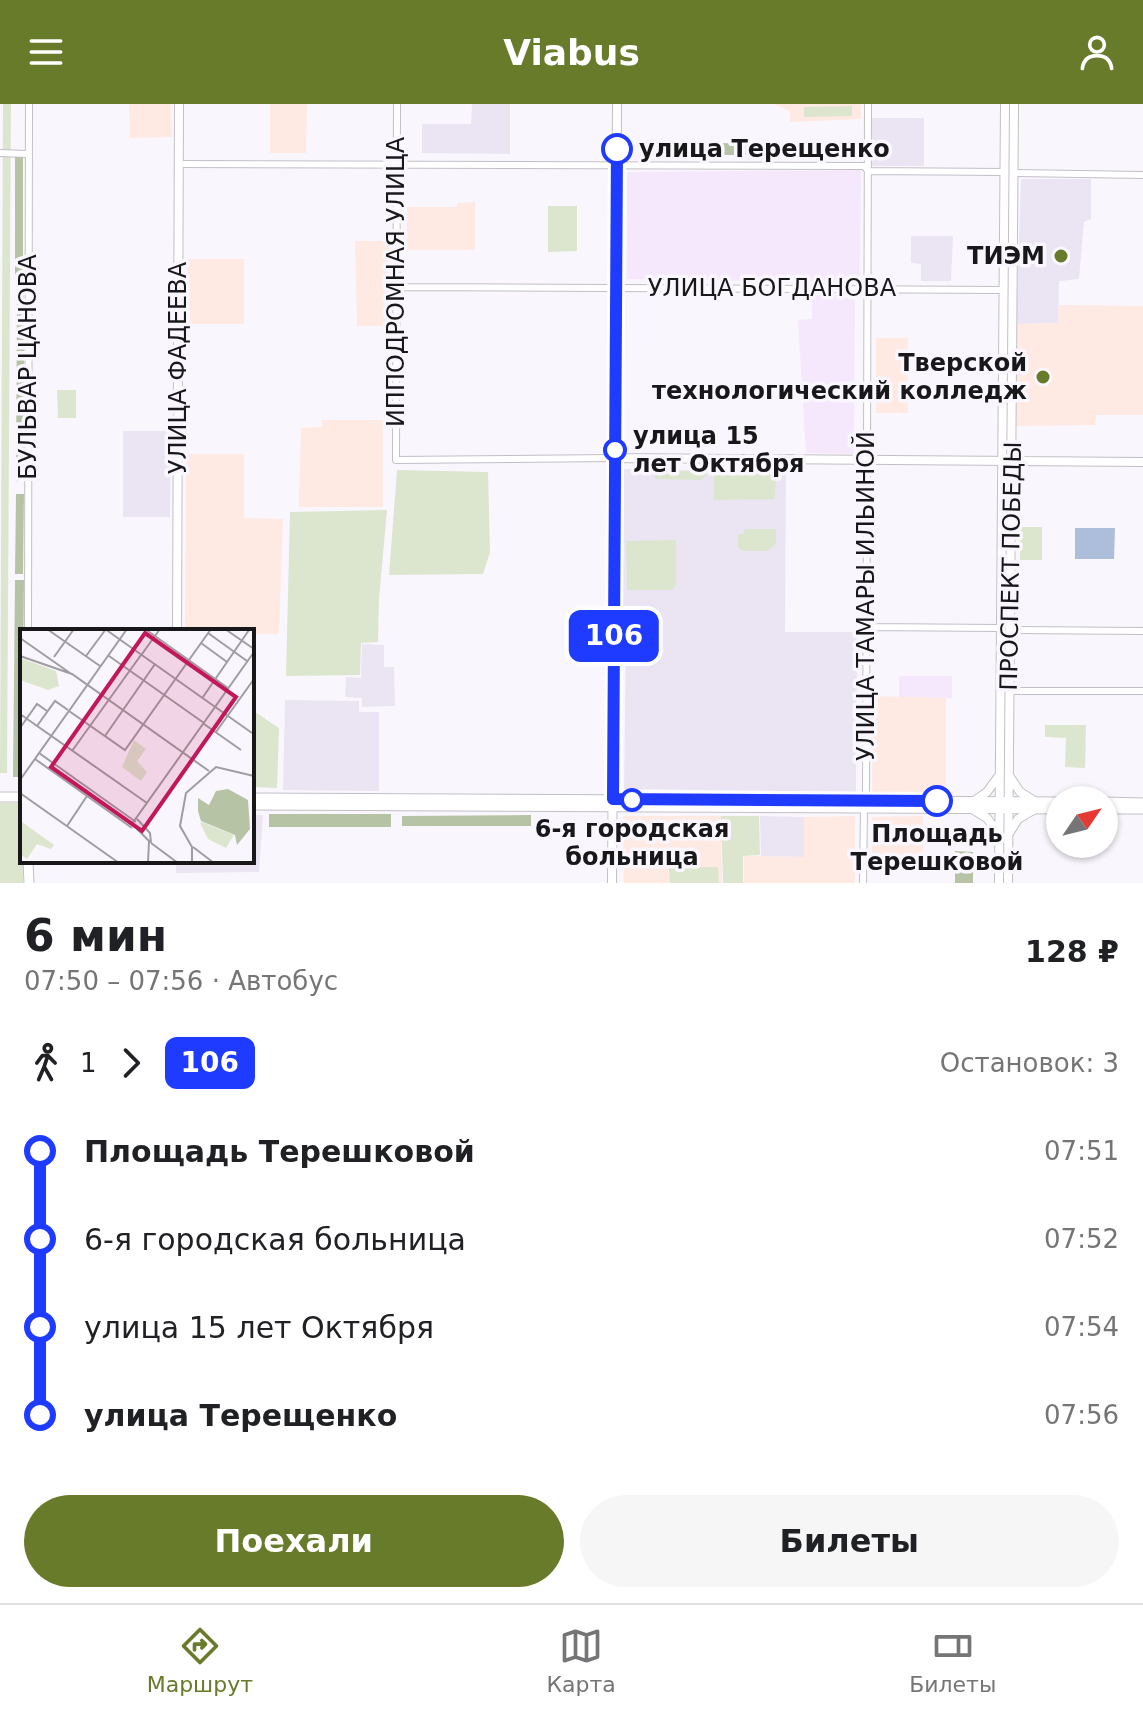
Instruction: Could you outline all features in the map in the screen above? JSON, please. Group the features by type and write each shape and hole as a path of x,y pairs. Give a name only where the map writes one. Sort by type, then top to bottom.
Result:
{"main road":[{"path":"254,798 613,803"},
{"path":"272,805 280,798"},
{"path":"1118,802 1143,803"},
{"path":"254,805 1046,804"},
{"path":"1036,805 1046,807"},
{"path":"1118,809 1143,809"},
{"path":"28,863 29,883"}],"street":[{"name":"БУЛЬВАР ЦАНОВА","path":"28,629 29,104"},
{"name":"УЛИЦА ФАДЕЕВА","path":"177,629 179,104"},
{"name":"ИППОДРОМНАЯ УЛИЦА","path":"397,104 396,460 615,458"},
{"path":"612,883 617,104"},
{"name":"УЛИЦА ТАМАРЫ ИЛЬИНОЙ","path":"863,883 868,104"},
{"name":"ПРОСПЕКТ ПОБЕДЫ","path":"999,883 1004,805 1006,629 1009,172 1005,104"},
{"name":"ПРОСПЕКТ ПОБЕДЫ","path":"1007,461 1003,290 1014,104"},
{"path":"0,153 27,154"},
{"path":"178,164 864,166 868,171 1143,175"},
{"name":"УЛИЦА БОГДАНОВА","path":"396,287 1003,290"},
{"path":"615,458 1143,462"},
{"path":"866,627 1143,631"},
{"name":"ПРОСПЕКТ ПОБЕДЫ","path":"1004,772 1009,691 1006,629"},
{"path":"1009,691 1143,691"},
{"path":"1004,772 1020,792 1036,805 1003,835 971,805 1004,772"},
{"name":"ПРОСПЕКТ ПОБЕДЫ","path":"1003,835 1008,883"}],"shaded area":[{"path":"129,104 171,104 172,137 130,138"},
{"path":"270,104 307,104 306,153 270,153"},
{"path":"472,104 510,104 510,154 422,153 422,124 471,124"},
{"path":"774,104 861,104 861,119 790,122 790,111"},
{"path":"872,118 924,118 924,166 872,166"},
{"path":"861,170 860,283 627,279 627,172"},
{"path":"1021,179 1091,179 1091,219 1084,222 1079,279 1059,281 1058,323 1016,324"},
{"path":"475,202 475,250 406,250 407,207 456,207 458,203"},
{"path":"911,236 953,236 951,281 921,281 921,264 911,263"},
{"path":"355,241 391,241 391,326 357,326"},
{"path":"187,259 244,259 244,324 188,324"},
{"path":"812,295 855,295 854,454 806,453 798,320 812,319"},
{"path":"1059,305 1143,306 1143,415 1096,415 1095,425 1014,426 1016,324 1058,323"},
{"path":"876,338 908,338 908,413 876,413"},
{"path":"322,420 383,420 383,507 299,507 301,428 322,427"},
{"path":"123,431 171,431 170,517 123,517"},
{"path":"186,454 244,454 244,518 283,519 279,634 254,634 254,629 185,629"},
{"path":"622,469 786,471 785,632 857,632 856,792 624,789 626,633 632,632 632,615 622,615"},
{"path":"362,644 384,645 384,667 394,667 395,706 362,707 362,698 345,697 346,677 361,678"},
{"path":"899,676 952,676 952,698 899,698"},
{"path":"873,696 946,698 946,793 872,793"},
{"path":"285,700 359,701 359,712 379,712 379,791 283,790"},
{"path":"254,815 263,815 259,872 176,873 176,863 254,863"},
{"path":"623,816 721,816 722,883 624,883"},
{"path":"760,816 804,817 805,857 761,856"},
{"path":"855,816 855,883 744,883 744,856 804,857 804,817"},
{"path":"923,816 923,863 872,863 872,817"}],"green space":[{"path":"3,104 11,104 7,773 0,773"},
{"path":"852,106 852,116 804,117 804,107"},
{"path":"719,143 764,144 764,155 719,155"},
{"path":"15,157 23,157 23,282 15,283"},
{"path":"548,206 577,206 577,251 548,252"},
{"path":"17,295 24,295 24,481 16,481"},
{"path":"57,390 76,390 76,418 58,418"},
{"path":"397,470 488,472 490,552 483,574 389,575"},
{"path":"655,471 707,471 707,475 701,480 655,479"},
{"path":"714,471 776,471 775,499 714,500"},
{"path":"16,494 24,494 23,574 15,574"},
{"path":"387,510 378,642 361,643 360,675 286,676 290,512"},
{"path":"1020,527 1042,527 1042,560 1020,560"},
{"path":"745,529 776,529 776,544 767,551 743,551 738,547 738,534 743,534"},
{"path":"676,540 676,586 671,590 627,590 626,541"},
{"path":"15,580 24,580 24,629 20,629 20,777 13,777"},
{"path":"254,711 279,728 277,788 254,787"},
{"path":"1045,725 1086,725 1085,768 1065,767 1066,738 1045,737"},
{"path":"0,803 20,803 23,883 0,883"},
{"path":"269,814 391,814 391,827 269,827"},
{"path":"531,815 531,826 402,826 402,816"},
{"path":"721,816 759,816 760,855 743,856 743,883 723,883"},
{"path":"955,851 973,852 973,883 955,883"},
{"path":"718,867 719,883 670,883 669,868"}],"water":[{"path":"1075,528 1115,528 1114,559 1075,559"}],"bus line":[{"name":"106","path":"617,149 613,799 937,801"}],"place":[{"name":"улица Терещенко","path":"617,149"},
{"name":"ТИЭМ","path":"1061,256"},
{"name":"Тверской технологический колледж","path":"1043,377"},
{"name":"улица 15 лет Октября","path":"615,450"},
{"name":"6-я городская больница","path":"632,800"},
{"name":"Площадь Терешковой","path":"937,801"}]}
